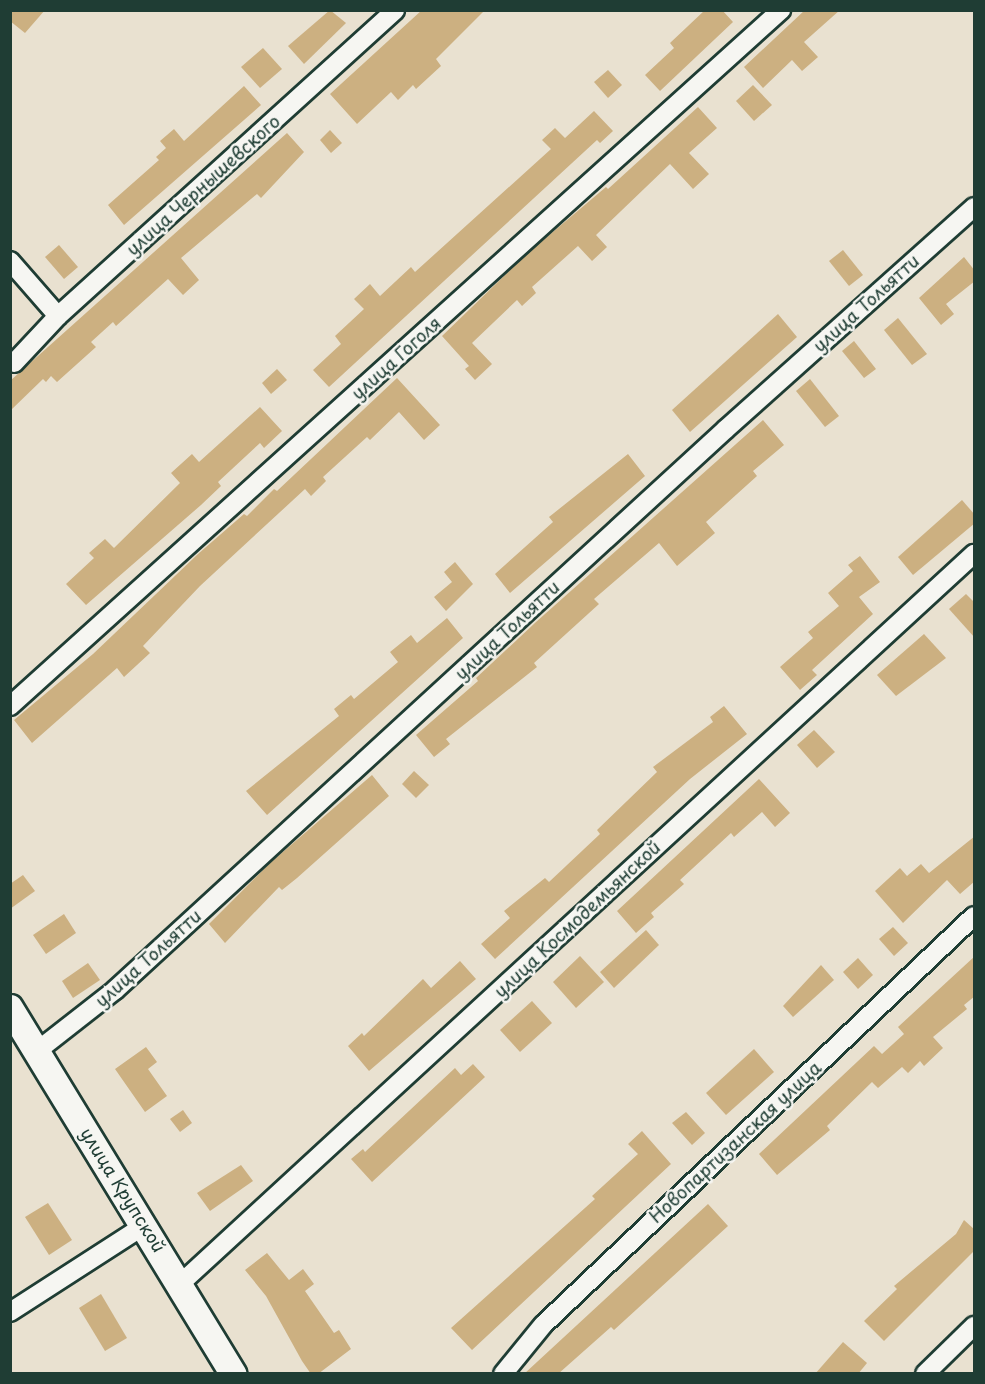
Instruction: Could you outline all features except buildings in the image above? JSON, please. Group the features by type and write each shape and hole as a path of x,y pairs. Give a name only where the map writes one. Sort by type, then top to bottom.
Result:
{"street":[{"name":"улица Чернышевского","path":"14,363 58,316 395,10"},
{"name":"улица Гоголя","path":"10,706 781,10"},
{"name":"улица Тольятти","path":"37,1051 115,990 726,429 975,207"},
{"path":"10,261 58,316"},
{"name":"улица Космодемьянской","path":"180,1284 975,554"},
{"name":"Новопартизанская улица","path":"503,1374 543,1325 975,916"},
{"name":"улица Крупской","path":"10,1008 145,1225 233,1374"},
{"path":"10,1312 145,1225"},
{"path":"925,1374 975,1326"}]}
